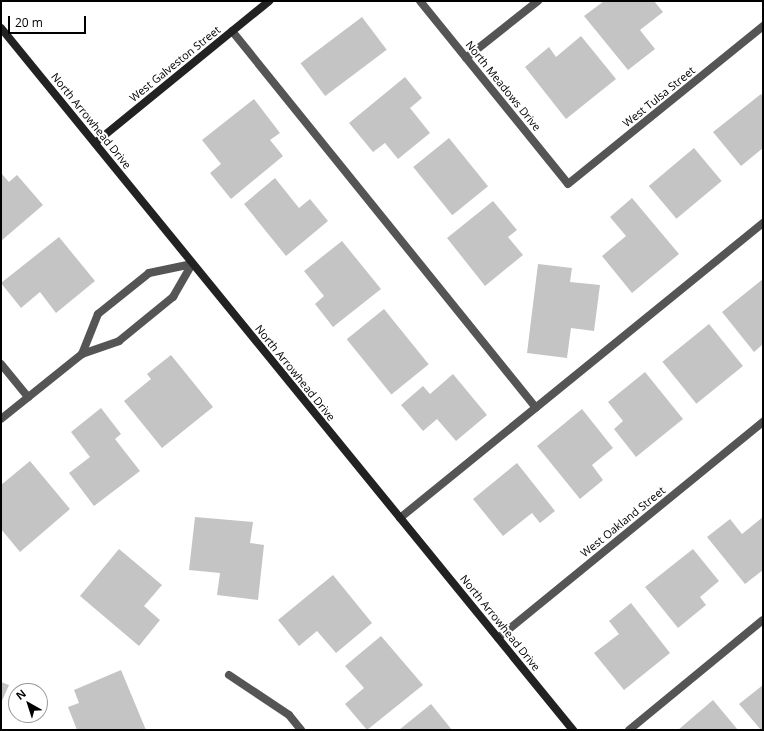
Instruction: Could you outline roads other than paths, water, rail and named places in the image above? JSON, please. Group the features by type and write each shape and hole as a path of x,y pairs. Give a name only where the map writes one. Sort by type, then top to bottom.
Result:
{"street":[{"name":"West Galveston Street","path":"95,143 270,1"},
{"name":"North Meadows Drive","path":"420,1 568,184"},
{"path":"466,58 538,1"},
{"name":"West Tulsa Street","path":"568,184 763,26"},
{"name":"North Arrowhead Drive","path":"1,28 573,730"},
{"path":"232,31 536,408"},
{"path":"400,518 763,222"},
{"path":"82,354 98,314 149,273 192,264"},
{"path":"1,419 82,354 119,341 173,297 192,264"},
{"path":"1,364 28,397"},
{"name":"West Oakland Street","path":"498,638 763,422"},
{"path":"629,730 763,620"},
{"path":"229,675 289,715 302,730"}]}
